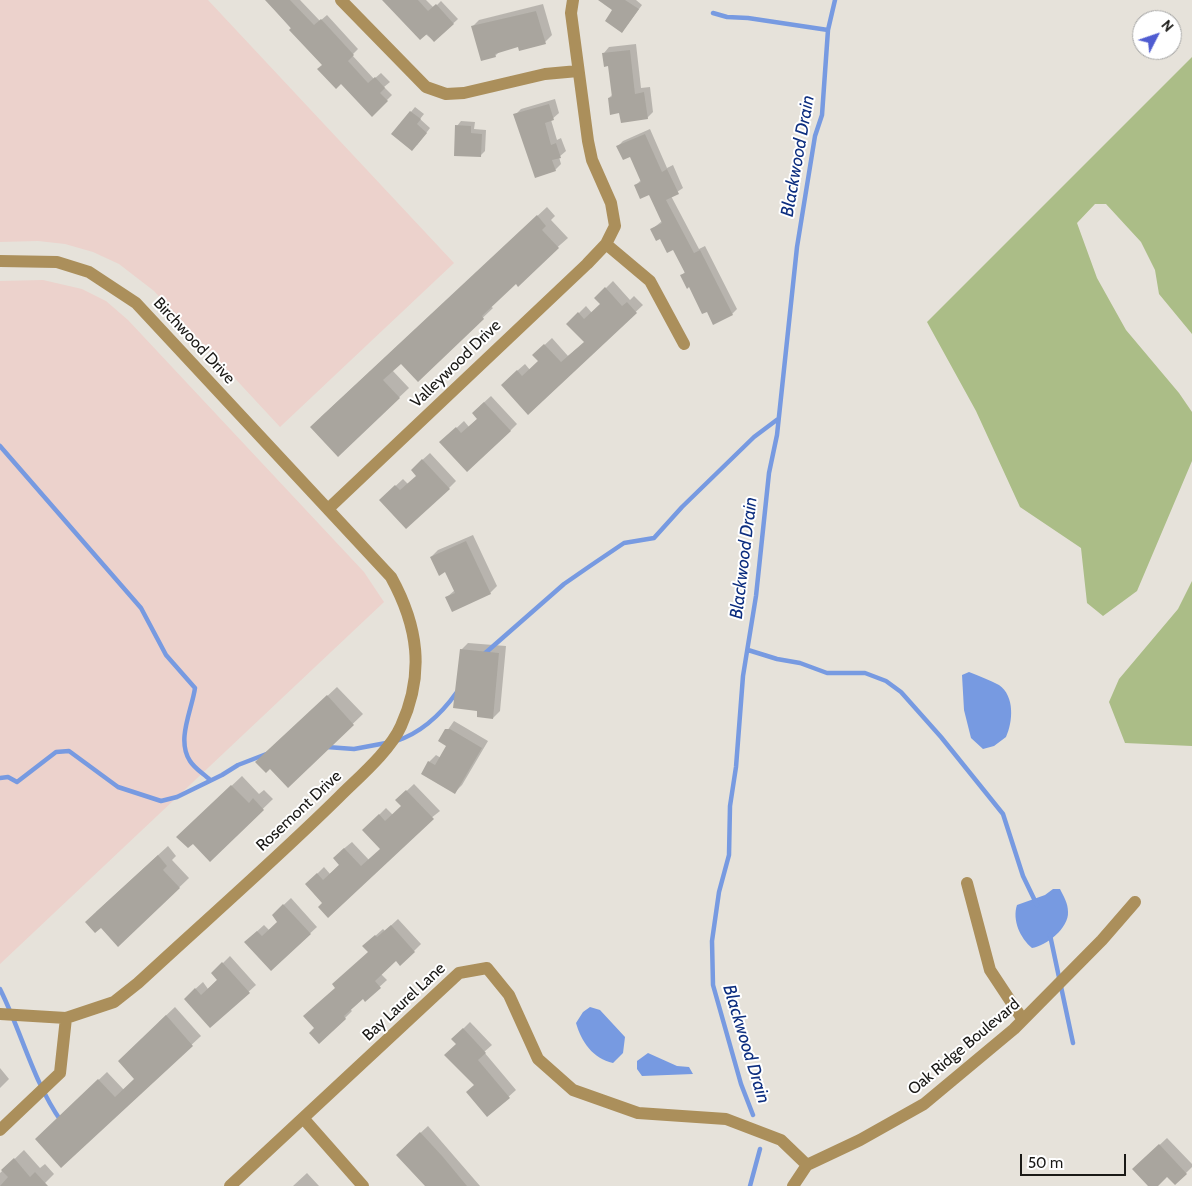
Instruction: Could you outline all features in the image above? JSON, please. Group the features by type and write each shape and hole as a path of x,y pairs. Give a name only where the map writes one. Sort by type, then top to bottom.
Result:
{"street":[{"path":"341,0 426,87 446,94 464,93 545,74 578,71"},
{"name":"Valleywood Drive","path":"328,509 606,244 615,226 611,203 592,160 571,13 573,0"},
{"path":"606,244 650,281 684,344"},
{"name":"Birchwood Drive","path":"0,261 57,262 89,272 136,303 328,509"},
{"name":"Rosemont Drive","path":"0,1014 66,1018 114,1002 138,983 324,812 376,761 401,727 413,686 416,657 413,626 402,597 391,577 328,509"},
{"path":"967,883 990,970 1022,1020"},
{"name":"Oak Ridge Boulevard","path":"792,1186 807,1165 860,1140 924,1104 1022,1020 1102,940 1135,902"},
{"name":"Bay Laurel Lane","path":"230,1186 459,973 487,968 509,995 538,1059 573,1090 638,1113 726,1119 781,1140 807,1165"},
{"path":"0,1130 60,1073 66,1018"},
{"path":"303,1118 363,1186"}],"shaded area":[{"path":"0,0 208,0 454,263 280,427 154,291 119,264 93,252 65,244 38,241 0,242"},
{"path":"43,280 82,289 106,301 128,320 364,572 384,602 0,964 0,281"}],"green space":[{"path":"1192,57 1192,334 1159,294 1155,270 1141,242 1106,204 1095,204 1077,223 1097,278 1126,330 1179,393 1192,412 1192,461 1137,591 1103,616 1087,603 1081,548 1020,507 976,411 927,322"},
{"path":"1192,581 1192,746 1125,743 1109,702 1119,679 1178,609"}],"water":[{"path":"969,672 999,685 1008,696 1010,702 1011,717 1006,737 994,746 983,749 971,738 964,710 962,675"},
{"path":"1053,889 1060,889 1067,903 1068,909 1065,924 1050,940 1038,947 1032,948 1024,939 1016,923 1017,905 1045,895"},
{"path":"590,1007 600,1010 625,1037 623,1053 613,1063 599,1058 585,1043 578,1030 576,1023 583,1012"},
{"path":"648,1053 677,1066 689,1067 693,1074 642,1076 637,1069 637,1061"}],"building":[{"path":"265,0 290,0 314,25 321,19 354,55 348,61 368,83 375,77 385,88 380,93 388,101 372,117 341,84 336,89 317,69 322,65 289,30 291,28"},
{"path":"382,0 418,0 428,11 436,4 454,24 434,42 427,34 420,40"},
{"path":"598,0 625,0 639,9 622,33 605,21 612,10"},
{"path":"536,11 546,44 519,51 518,47 495,54 496,57 481,61 471,26"},
{"path":"630,50 635,94 644,92 648,119 621,123 619,113 610,115 608,98 612,97 608,66 604,67 602,53"},
{"path":"549,104 554,120 545,123 551,145 556,143 561,158 552,160 556,171 535,178 513,114"},
{"path":"410,111 421,119 417,124 427,133 412,151 391,134"},
{"path":"455,125 471,126 471,133 482,134 481,157 454,156"},
{"path":"645,134 662,172 667,169 679,194 666,200 694,253 700,250 733,315 713,325 707,312 702,314 689,287 687,289 680,275 685,273 673,250 667,253 660,239 656,241 650,229 662,223 649,195 640,199 634,185 641,182 630,157 623,160 616,146"},
{"path":"537,215 546,226 542,230 559,248 518,287 516,284 482,316 484,319 418,382 401,364 383,380 400,398 338,457 310,427"},
{"path":"605,287 622,306 627,302 637,313 528,415 501,385 517,370 522,376 538,361 532,355 544,344 561,362 584,342 566,324 578,312 584,319 600,304 594,298"},
{"path":"484,402 511,431 467,472 439,442 456,427 461,433 477,419 472,413"},
{"path":"422,459 450,489 406,529 379,500 395,485 400,490 416,476 411,470"},
{"path":"466,541 491,594 452,612 445,597 455,593 445,572 439,576 430,557"},
{"path":"460,649 499,653 493,719 477,717 477,711 453,708"},
{"path":"327,695 354,725 288,788 270,769 266,773 255,762"},
{"path":"445,729 450,729 482,748 455,794 421,774 428,761 435,765 446,746 438,741"},
{"path":"231,785 249,803 253,798 264,810 210,862 193,844 188,848 176,837"},
{"path":"406,790 434,819 328,918 318,907 322,903 305,884 317,873 323,880 339,865 333,858 344,848 361,866 380,849 362,830 379,814 385,821 401,806 395,800"},
{"path":"158,855 167,866 163,870 180,888 118,947 101,928 95,933 85,922"},
{"path":"283,904 311,934 271,971 244,942 257,931 262,936 277,922 272,915"},
{"path":"391,925 415,952 400,966 396,961 375,981 381,988 365,1002 363,999 344,1016 346,1019 319,1044 309,1033 314,1028 303,1016 335,988 332,984 368,952 362,946 375,935 377,937"},
{"path":"222,962 250,993 210,1028 184,999 195,988 201,995 217,980 211,973"},
{"path":"166,1015 193,1046 61,1168 35,1139 98,1079 115,1097 134,1079 118,1061"},
{"path":"463,1028 486,1053 478,1060 510,1098 487,1117 466,1092 474,1085 444,1055 456,1044 451,1039"},
{"path":"420,1132 467,1186 425,1186 396,1155"},
{"path":"1159,1144 1187,1174 1175,1185 1167,1177 1158,1186 1148,1186 1132,1169"},
{"path":"14,1158 30,1177 35,1172 48,1186 0,1186 8,1177 1,1170"}],"waterway":[{"name":"Blackwood Drain","path":"753,1115 741,1084 713,985 712,941 719,892 729,855 730,806 736,767 743,676 756,596 769,473 777,435 797,247 815,136 822,115 828,30 835,0"},
{"path":"713,13 727,17 748,18 828,30"},
{"path":"483,655 564,584 590,566 624,543 654,538 682,507 754,437 778,419"},
{"path":"0,446 141,608 166,655 195,688 186,725 184,744 190,761 210,780"},
{"path":"748,650 777,659 800,663 827,673 865,673 886,681 901,692 941,737 1003,814 1023,876 1037,905"},
{"path":"396,741 422,728 445,707 457,692"},
{"path":"327,747 354,749 386,743"},
{"path":"0,778 8,777 17,782 56,752 69,751 118,787 161,801 177,797 238,765 269,753"},
{"path":"1050,935 1073,1043"},
{"path":"0,989 35,1073 51,1106 61,1121"},
{"name":"Blackwood Drain","path":"750,1186 760,1149"}]}
